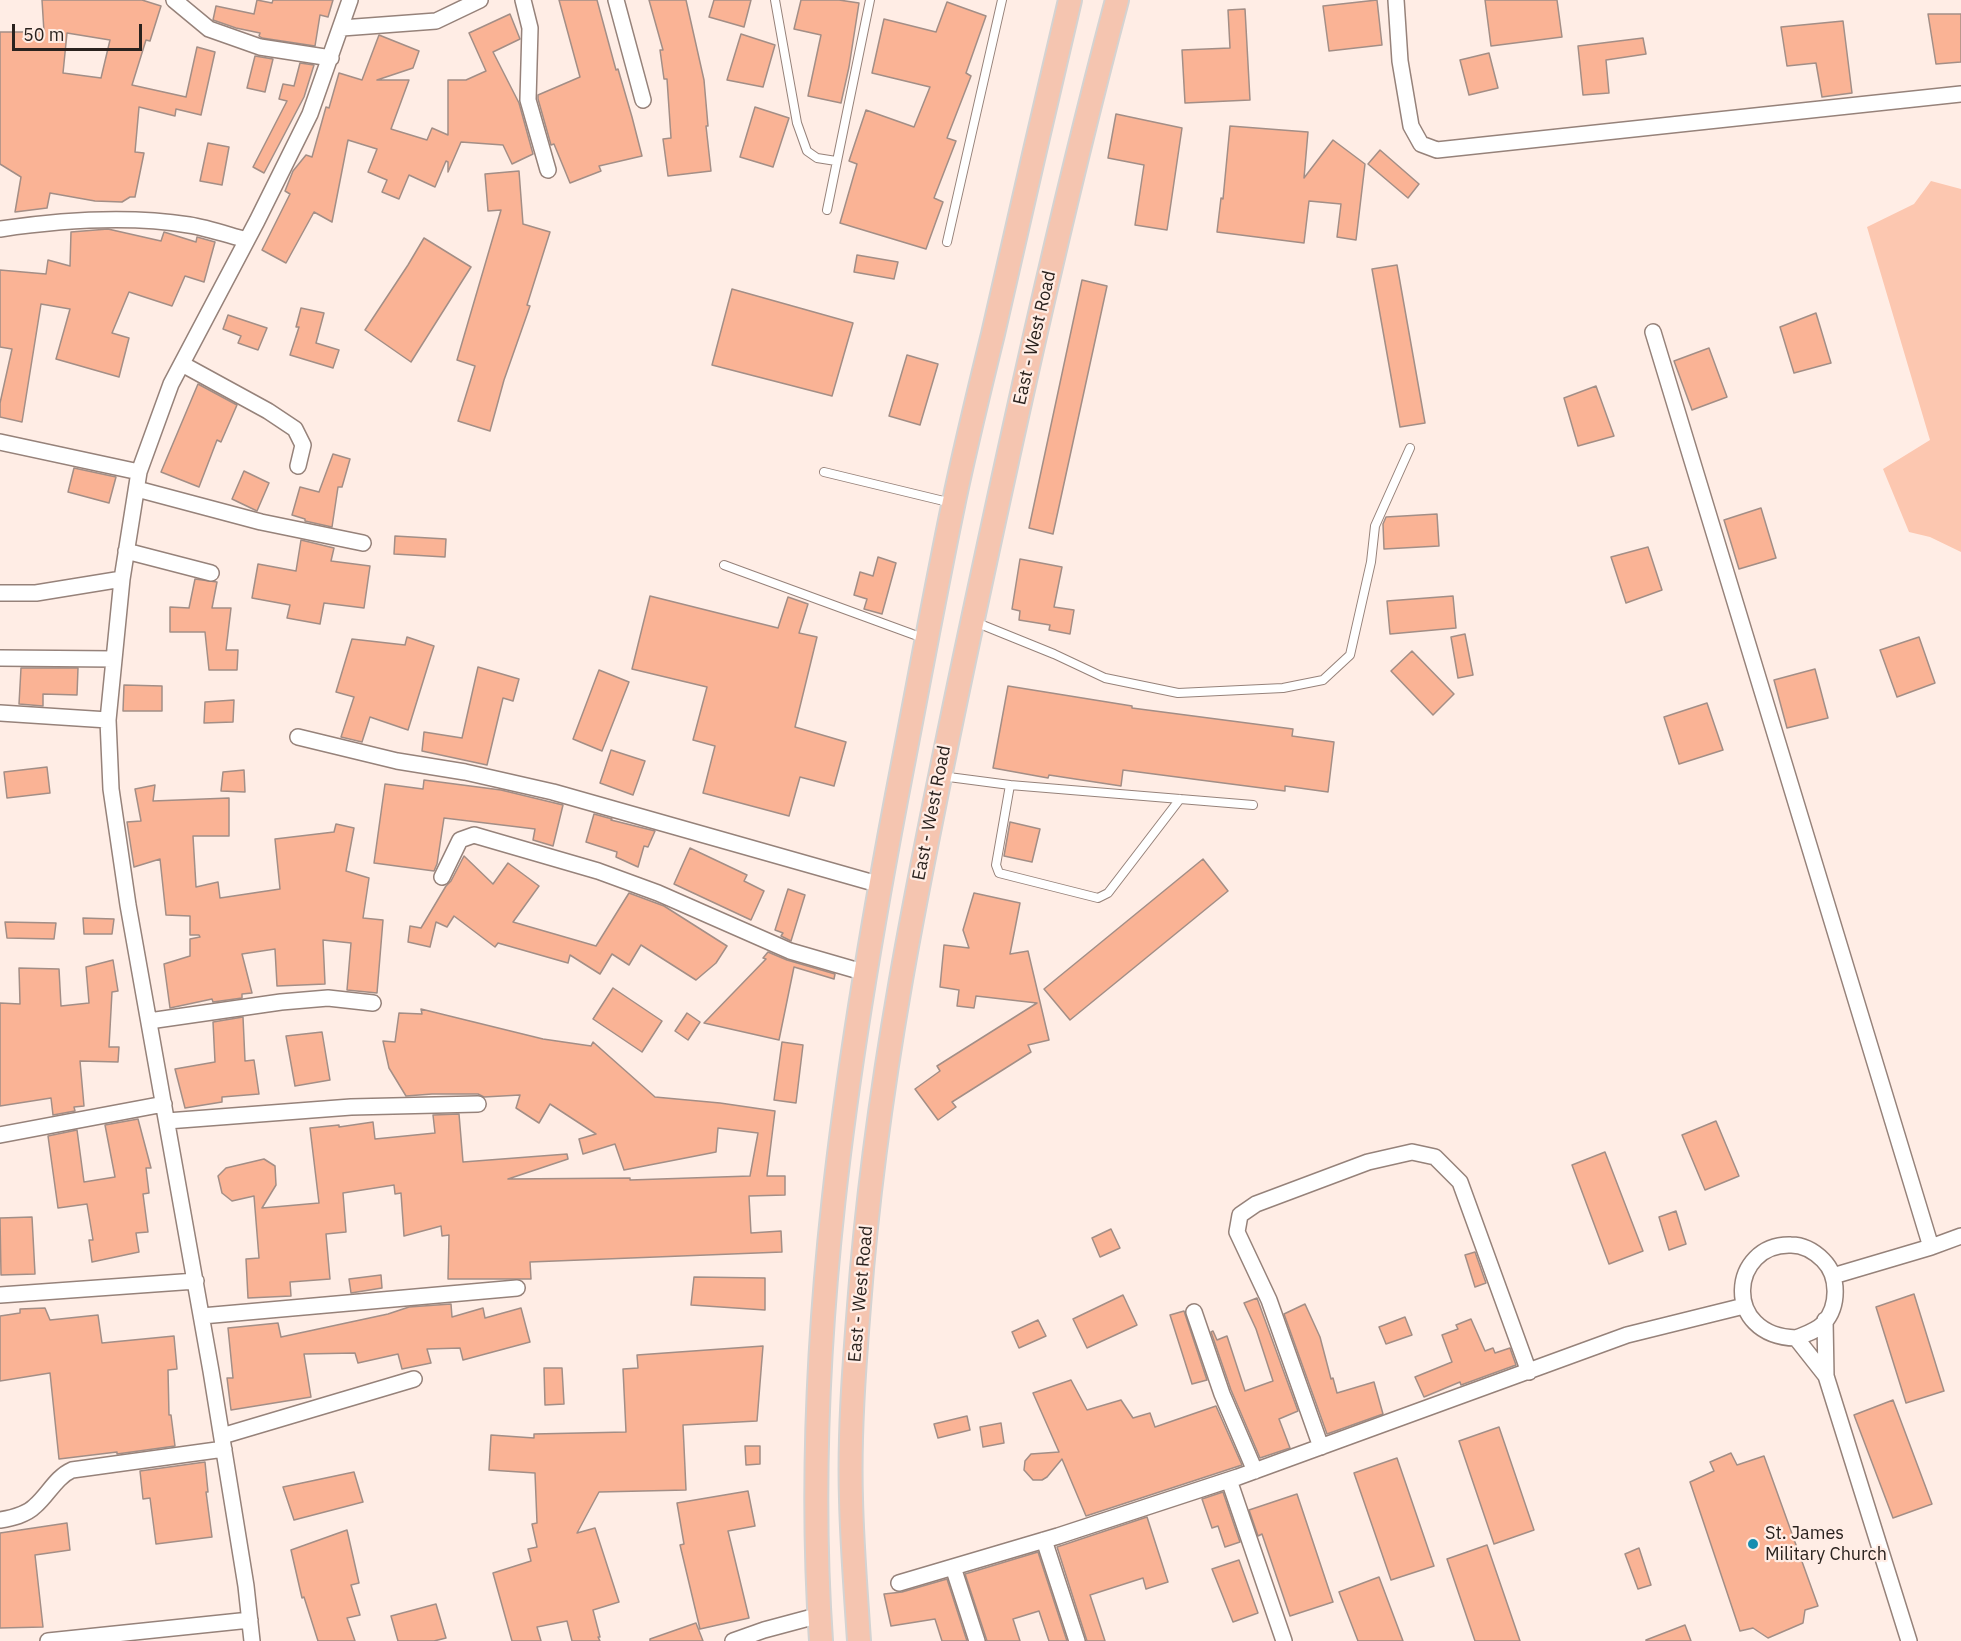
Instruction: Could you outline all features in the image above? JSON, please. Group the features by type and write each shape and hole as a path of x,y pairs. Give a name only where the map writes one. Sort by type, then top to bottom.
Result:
{"main road":[{"name":"East - West Road","path":"821,1641 816,1492 820,1354 842,1129 881,885 953,504 1070,0"},
{"name":"East - West Road","path":"859,1641 850,1496 855,1359 863,1252 876,1137 896,999 972,621 1082,134 1117,0"}],"street":[{"path":"174,0 209,29 219,33 260,47 331,58"},
{"path":"252,1641 202,1316 128,905 111,789 108,720 122,579 139,472 171,384 310,114 350,0"},
{"path":"342,28 436,21 480,0"},
{"path":"523,0 530,28 528,100 549,170"},
{"path":"616,0 643,100"},
{"path":"1396,0 1400,61 1411,126 1421,144 1437,150 1961,94"},
{"path":"0,229 68,222 144,220 190,225 247,240"},
{"path":"1653,332 1931,1247"},
{"path":"182,364 268,411 295,429 303,445 298,466"},
{"path":"0,442 139,472"},
{"path":"137,489 261,522 363,543"},
{"path":"126,551 211,573"},
{"path":"0,593 36,593 122,579"},
{"path":"0,658 114,659"},
{"path":"0,713 108,720"},
{"path":"298,737 398,761 465,772 553,792 881,885"},
{"path":"442,877 460,840 474,836 598,871 658,893 790,951 866,973"},
{"path":"149,1021 281,1002 328,998 374,1003"},
{"path":"0,1135 164,1104"},
{"path":"167,1121 351,1107 478,1104"},
{"path":"1321,1447 1269,1300 1237,1232 1240,1215 1256,1204 1368,1162 1412,1152 1436,1157 1460,1182 1529,1372"},
{"path":"1833,1276 1961,1236"},
{"path":"1782,1245 1798,1245 1813,1251 1825,1262 1833,1276 1836,1292 1832,1308 1825,1320 1811,1333 1796,1338 1780,1337 1764,1331 1752,1321 1744,1306 1742,1290 1745,1274 1754,1260 1766,1250 1782,1245"},
{"path":"0,1295 196,1281"},
{"path":"202,1316 517,1288"},
{"path":"899,1583 1044,1540 1229,1480 1627,1335 1744,1306"},
{"path":"1194,1312 1222,1394 1255,1471"},
{"path":"1825,1320 1826,1376 1909,1641"},
{"path":"1796,1338 1826,1376"},
{"path":"0,1521 16,1517 34,1508 64,1473 72,1470 223,1443 414,1379"},
{"path":"1229,1480 1284,1641"},
{"path":"1044,1540 1077,1641"},
{"path":"953,1567 977,1641"},
{"path":"733,1641 764,1630 819,1616"},
{"path":"48,1641 250,1620"}],"lane":[{"path":"775,0 797,123 807,151 817,158 836,161"},
{"path":"827,210 870,0"},
{"path":"947,242 1002,0"},
{"path":"972,621 1054,654 1105,678 1178,693 1283,688 1323,680 1350,655 1371,562 1375,525 1410,448"},
{"path":"824,472 953,504"},
{"path":"724,565 927,640"},
{"path":"940,775 1010,784 1253,805"},
{"path":"1010,784 996,865 999,873 1098,898 1108,892 1180,799"}],"shaded area":[{"path":"1931,181 1961,189 1961,552 1930,537 1909,532 1883,469 1930,440 1867,227 1914,204"}],"building":[{"path":"42,0 142,0 161,6 150,41 146,40 132,85 186,97 197,47 215,52 201,115 176,109 175,116 139,107 135,152 144,153 135,197 122,202 95,201 50,193 47,208 15,212 21,177 0,164 0,32 44,32","holes":["67,33 110,40 101,78 63,73"]},
{"path":"257,0 272,3 273,0 333,0 328,17 320,15 315,46 262,38 259,36 260,33 213,20 216,6 254,14"},
{"path":"559,0 597,0 642,156 599,166 601,171 570,183 554,144 551,145 538,99 538,95 580,77"},
{"path":"649,0 686,0 704,80 711,171 668,176 663,139 671,138 667,79 664,79 660,50 663,50"},
{"path":"714,0 751,0 744,27 709,17"},
{"path":"801,0 839,0 859,3 841,103 808,96 821,35 794,29"},
{"path":"1377,0 1382,45 1329,51 1323,6"},
{"path":"1485,0 1557,0 1562,37 1491,46"},
{"path":"947,2 986,16 966,73 971,76 947,138 956,141 934,198 943,202 926,249 840,223 857,164 849,161 866,110 914,127 930,87 872,73 884,19 936,32"},
{"path":"1245,9 1250,100 1185,103 1182,50 1230,48 1228,10"},
{"path":"510,14 520,39 493,52 519,103 533,154 512,164 503,145 461,142 448,172 446,161 435,187 409,175 399,199 382,192 387,180 368,172 377,149 348,140 332,222 314,212 286,263 262,250 290,194 285,191 293,171 306,155 312,157 326,107 329,108 339,73 362,80 379,35 419,51 413,68 377,80 409,80 391,129 427,140 432,128 448,135 448,80 466,80 486,71 469,33"},
{"path":"1928,14 1961,14 1961,62 1936,64"},
{"path":"1843,21 1852,93 1822,97 1816,63 1787,66 1781,27"},
{"path":"741,34 775,45 763,87 727,80"},
{"path":"1643,38 1646,54 1606,60 1609,93 1583,95 1578,46"},
{"path":"1489,53 1498,88 1469,95 1460,60"},
{"path":"255,56 273,59 265,92 247,88"},
{"path":"300,63 314,65 304,97 264,173 253,167 287,101 279,99 283,84 294,86"},
{"path":"755,107 789,118 773,167 740,157"},
{"path":"1116,114 1182,128 1167,230 1135,225 1144,165 1108,158"},
{"path":"1230,126 1308,132 1304,178 1333,140 1365,164 1356,240 1337,237 1341,204 1309,201 1304,243 1217,232 1221,198 1223,199"},
{"path":"208,143 229,147 222,185 200,181"},
{"path":"1380,150 1419,184 1408,198 1368,164"},
{"path":"519,171 523,224 550,232 527,305 530,306 504,380 490,431 458,421 475,366 457,360 501,210 488,211 485,174"},
{"path":"108,229 161,241 164,232 196,242 197,237 215,242 204,282 185,276 172,306 129,292 112,333 129,338 119,377 56,359 70,309 41,304 22,422 0,417 0,403 12,349 0,347 0,270 46,274 48,260 70,266 71,232"},
{"path":"424,238 471,267 411,362 365,330"},
{"path":"857,255 898,262 894,279 854,272"},
{"path":"1397,265 1425,423 1400,427 1372,269"},
{"path":"1082,280 1107,286 1053,534 1029,528"},
{"path":"732,289 853,323 832,396 712,365"},
{"path":"301,308 324,313 316,343 339,350 333,368 290,355 299,327 296,327"},
{"path":"1816,313 1831,363 1794,373 1780,327"},
{"path":"228,315 267,328 258,350 238,343 241,336 223,329"},
{"path":"1709,348 1727,397 1692,410 1674,361"},
{"path":"907,355 938,364 920,425 889,416"},
{"path":"198,384 237,405 221,442 217,440 199,487 161,472"},
{"path":"1596,386 1614,436 1578,446 1564,398"},
{"path":"333,454 350,459 342,487 338,487 332,527 305,521 305,519 292,515 300,487 319,492"},
{"path":"74,468 116,477 109,503 68,492"},
{"path":"244,471 269,483 257,511 232,499"},
{"path":"1761,508 1776,558 1739,569 1724,520"},
{"path":"1437,514 1439,546 1384,549 1383,524 1386,517"},
{"path":"395,536 446,539 445,557 394,554"},
{"path":"301,540 334,548 331,561 370,566 364,608 324,603 320,624 287,618 290,605 252,598 258,564 296,571"},
{"path":"1648,547 1662,590 1626,603 1611,557"},
{"path":"878,557 896,563 882,614 864,609 867,599 854,595 860,572 873,576"},
{"path":"1020,559 1062,567 1054,607 1074,610 1070,634 1049,630 1050,625 1019,620 1020,611 1012,609"},
{"path":"195,579 217,582 212,608 231,608 226,650 238,650 237,670 209,670 205,632 170,632 170,607 189,608"},
{"path":"650,596 778,628 788,597 808,604 799,633 817,637 795,727 846,742 834,786 800,777 789,816 703,793 715,746 693,740 707,687 632,669"},
{"path":"1453,596 1456,628 1390,634 1387,601"},
{"path":"1465,634 1473,675 1458,678 1451,637"},
{"path":"407,637 434,646 408,730 370,717 362,742 341,737 354,697 336,692 352,639 405,645"},
{"path":"1919,637 1935,683 1897,697 1880,650"},
{"path":"1412,651 1454,694 1433,715 1391,671"},
{"path":"478,667 519,679 513,701 503,698 487,765 422,751 424,732 462,738"},
{"path":"21,668 78,668 77,695 43,694 43,706 19,704"},
{"path":"1815,669 1828,718 1787,728 1774,680"},
{"path":"599,670 629,682 602,751 573,739"},
{"path":"124,685 162,686 162,711 123,711"},
{"path":"1008,686 1132,706 1132,708 1293,729 1292,736 1334,742 1328,792 1285,786 1285,791 1123,770 1121,786 1049,775 1048,778 993,768"},
{"path":"234,700 233,722 204,723 205,702"},
{"path":"1707,703 1723,750 1679,764 1664,717"},
{"path":"611,750 645,761 633,795 600,783"},
{"path":"47,767 50,793 7,798 4,772"},
{"path":"244,770 245,792 221,791 223,772"},
{"path":"424,780 501,790 563,805 553,846 533,840 535,829 444,818 434,871 374,863 385,784 423,789"},
{"path":"155,785 153,801 229,798 229,836 193,836 196,887 218,882 220,898 280,889 275,839 334,832 336,824 354,828 346,871 369,878 363,918 383,920 377,993 347,990 351,943 323,940 325,984 277,986 275,949 242,954 252,993 242,994 242,998 213,1002 212,999 170,1008 164,964 190,956 190,939 200,937 190,935 190,916 166,915 160,859 134,867 127,822 141,821 135,789"},
{"path":"594,814 655,831 648,847 644,846 638,867 616,857 617,852 586,842"},
{"path":"1010,822 1040,829 1032,862 1004,856"},
{"path":"690,848 747,875 744,881 764,891 751,920 674,884"},
{"path":"464,856 493,884 508,863 539,886 513,922 596,946 629,893 664,906 727,946 716,963 696,980 641,945 629,965 612,954 600,974 570,955 568,963 498,943 495,947 454,916 447,927 436,922 430,947 408,942 410,926 421,928"},
{"path":"1203,859 1228,891 1070,1020 1044,989"},
{"path":"788,889 805,895 791,941 781,936 783,933 775,930"},
{"path":"974,893 1020,903 1010,954 1028,951 1049,1040 1028,1045 1031,1052 952,1102 956,1107 938,1120 915,1089 940,1071 937,1066 1037,1003 976,996 974,1008 957,1006 959,990 940,987 944,945 969,948 963,930"},
{"path":"83,918 114,919 112,934 84,934"},
{"path":"5,922 56,923 54,939 7,938"},
{"path":"768,952 835,974 834,979 794,967 779,1040 704,1023 766,959 763,958"},
{"path":"113,960 118,991 112,992 109,1047 119,1047 118,1062 80,1061 84,1106 74,1107 75,1111 53,1115 51,1098 0,1106 0,1003 20,1004 19,968 59,969 61,1006 89,1003 86,967"},
{"path":"613,988 662,1021 642,1052 593,1019"},
{"path":"421,1009 543,1039 591,1046 593,1042 655,1097 775,1111 767,1176 785,1176 785,1195 749,1196 751,1233 781,1231 782,1252 530,1262 531,1279 448,1279 449,1235 442,1236 441,1226 404,1236 401,1193 395,1194 394,1185 343,1193 346,1232 326,1234 330,1279 290,1282 291,1296 248,1298 246,1259 259,1258 254,1196 232,1201 222,1193 218,1176 226,1168 264,1159 275,1166 276,1185 262,1208 319,1203 310,1128 373,1122 375,1139 435,1133 433,1115 459,1114 463,1162 567,1154 568,1159 508,1179 630,1178 630,1180 750,1176 758,1133 718,1128 716,1152 624,1170 615,1144 583,1154 579,1139 596,1134 550,1104 539,1123 516,1108 520,1095 406,1096 389,1068 383,1041 395,1042 399,1013 422,1014"},
{"path":"687,1013 700,1022 688,1040 675,1031"},
{"path":"243,1017 245,1061 254,1060 259,1094 222,1097 222,1102 185,1108 175,1069 215,1062 213,1022"},
{"path":"322,1032 330,1080 295,1086 286,1036"},
{"path":"782,1042 803,1045 796,1103 774,1100"},
{"path":"138,1119 151,1168 146,1168 149,1193 143,1194 148,1232 136,1233 139,1252 92,1262 89,1240 93,1240 87,1204 58,1208 48,1136 77,1130 84,1182 115,1177 105,1125"},
{"path":"1716,1121 1739,1176 1705,1190 1682,1135"},
{"path":"1605,1152 1643,1251 1609,1264 1572,1165"},
{"path":"1676,1211 1686,1244 1669,1250 1659,1217"},
{"path":"32,1217 35,1274 1,1275 0,1218"},
{"path":"1111,1229 1120,1248 1100,1257 1092,1238"},
{"path":"1475,1252 1486,1283 1475,1287 1465,1255"},
{"path":"381,1275 382,1288 351,1293 349,1279"},
{"path":"694,1277 765,1278 765,1310 691,1305"},
{"path":"1914,1294 1944,1391 1906,1403 1876,1307"},
{"path":"1123,1295 1137,1325 1087,1348 1073,1319"},
{"path":"1257,1298 1298,1411 1279,1419 1290,1448 1260,1458 1231,1390 1211,1332 1213,1331 1217,1340 1227,1336 1245,1391 1273,1381 1256,1329 1244,1303"},
{"path":"451,1304 452,1317 483,1308 485,1318 521,1308 530,1342 463,1360 460,1348 427,1349 431,1363 402,1369 398,1354 358,1363 355,1353 304,1354 311,1397 231,1410 227,1378 233,1378 228,1328 278,1323 281,1337 388,1314 409,1307"},
{"path":"1305,1304 1320,1337 1337,1393 1374,1382 1383,1414 1327,1434 1284,1314"},
{"path":"45,1308 50,1320 98,1315 102,1343 174,1336 177,1369 168,1370 169,1415 171,1415 175,1446 59,1459 50,1373 0,1381 0,1316 20,1313 20,1309"},
{"path":"1184,1311 1207,1380 1192,1384 1170,1315"},
{"path":"1405,1317 1412,1335 1386,1344 1379,1327"},
{"path":"1471,1319 1485,1351 1493,1348 1495,1353 1510,1348 1516,1365 1461,1385 1460,1382 1424,1397 1415,1377 1452,1362 1442,1335 1458,1329 1456,1325"},
{"path":"1038,1320 1046,1336 1019,1348 1012,1332"},
{"path":"763,1346 757,1421 683,1425 686,1490 599,1492 577,1533 595,1528 619,1602 593,1610 600,1641 572,1641 567,1621 537,1627 541,1641 512,1641 493,1573 531,1561 528,1549 537,1547 532,1524 537,1523 535,1473 489,1470 491,1435 534,1438 534,1434 626,1432 623,1369 638,1368 637,1355"},
{"path":"544,1368 562,1368 564,1404 545,1405"},
{"path":"1071,1380 1087,1410 1121,1400 1133,1418 1150,1413 1155,1427 1216,1406 1242,1465 1086,1516 1062,1459 1042,1480 1033,1480 1024,1470 1025,1461 1031,1454 1059,1452 1033,1393"},
{"path":"1893,1400 1932,1504 1893,1518 1854,1415"},
{"path":"967,1416 970,1430 938,1438 934,1424"},
{"path":"1001,1423 1004,1443 983,1447 980,1427"},
{"path":"1499,1427 1534,1530 1494,1544 1459,1441"},
{"path":"745,1446 760,1446 760,1464 746,1465"},
{"name":"St. James Military Church","path":"1731,1453 1737,1465 1764,1456 1818,1606 1805,1610 1803,1623 1768,1638 1753,1628 1740,1631 1690,1482 1714,1471 1710,1462"},
{"path":"1397,1458 1434,1566 1391,1580 1354,1473"},
{"path":"205,1462 212,1537 156,1544 150,1498 143,1499 140,1471"},
{"path":"354,1472 363,1502 294,1520 283,1487"},
{"path":"748,1491 755,1526 728,1531 749,1618 700,1629 680,1545 684,1544 677,1503"},
{"path":"1223,1492 1240,1542 1225,1547 1218,1526 1212,1528 1202,1499"},
{"path":"1297,1494 1333,1602 1290,1616 1262,1534 1258,1536 1249,1510"},
{"path":"1147,1517 1168,1582 1146,1589 1143,1578 1090,1595 1105,1641 1087,1641 1057,1547"},
{"path":"67,1523 70,1550 35,1555 43,1627 0,1628 0,1533"},
{"path":"347,1530 359,1583 351,1585 360,1615 347,1618 355,1641 318,1641 304,1597 302,1598 291,1550"},
{"path":"1487,1545 1520,1641 1475,1641 1447,1559"},
{"path":"1639,1548 1651,1585 1638,1589 1625,1554"},
{"path":"1038,1552 1067,1641 1049,1641 1039,1611 1013,1619 1020,1641 987,1641 965,1574"},
{"path":"1239,1560 1258,1613 1233,1622 1212,1569"},
{"path":"1379,1577 1403,1641 1358,1641 1339,1592"},
{"path":"947,1579 967,1641 942,1641 935,1619 891,1626 884,1594 902,1592"},
{"path":"436,1604 446,1638 434,1641 398,1641 391,1616"},
{"path":"696,1623 703,1641 650,1641 650,1639"},
{"path":"1685,1625 1691,1641 1646,1641 1646,1640"}],"place":[{"name":"St. James Military Church","path":"1753,1544"}]}
